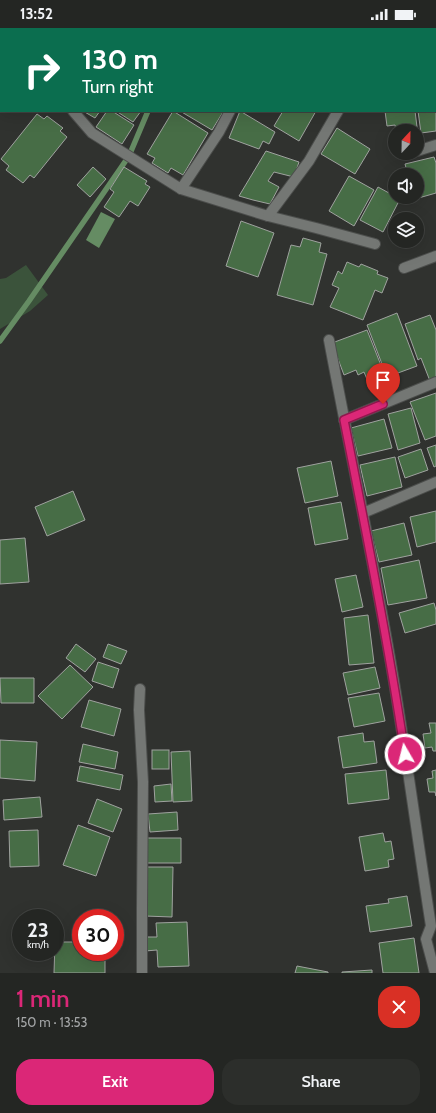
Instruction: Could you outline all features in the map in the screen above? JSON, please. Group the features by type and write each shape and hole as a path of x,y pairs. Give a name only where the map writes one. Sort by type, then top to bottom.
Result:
{"street":[{"path":"74,112 92,133 181,189 268,216 375,244"},
{"path":"181,189 229,112"},
{"path":"268,216 309,160 337,112"},
{"path":"424,149 436,145"},
{"path":"404,268 436,256"},
{"path":"329,340 393,676 433,929 426,939 435,973"},
{"path":"344,420 436,382"},
{"path":"363,513 436,482"},
{"path":"140,689 139,710 143,782 142,973"}],"shaded area":[{"path":"101,212 115,219 99,248 86,240"},
{"path":"26,265 48,295 30,311 0,329 0,279 6,278"}],"building":[{"path":"85,112 99,112 95,118"},
{"path":"106,112 114,112 134,125 122,144 96,127"},
{"path":"118,112 140,112 133,122"},
{"path":"172,112 208,133 183,175 171,168 168,173 152,163 155,158 147,154"},
{"path":"182,112 223,112 212,130"},
{"path":"240,112 275,132 269,144 263,141 259,149 229,138"},
{"path":"282,112 315,112 299,141 274,126"},
{"path":"385,112 415,112 417,124 388,124 388,126"},
{"path":"418,112 436,112 436,131 424,133 424,124 420,124"},
{"path":"37,114 44,119 47,116 63,128 60,131 67,137 34,178 30,175 23,183 6,170 9,166 1,159"},
{"path":"337,128 370,149 355,174 321,154"},
{"path":"266,151 299,162 294,177 274,172 268,181 279,187 270,204 239,196"},
{"path":"434,157 436,163 436,193 424,196 424,168 406,168 405,164"},
{"path":"93,167 106,179 90,197 77,185"},
{"path":"124,167 147,181 145,184 150,187 138,206 130,201 119,217 104,207 114,192 110,189"},
{"path":"349,176 374,190 354,226 329,211"},
{"path":"378,187 388,192 388,204 397,204 393,212 388,212 388,222 383,232 360,220"},
{"path":"241,221 274,233 258,277 226,266"},
{"path":"303,238 321,243 319,252 327,254 313,305 277,295 291,245 300,247"},
{"path":"347,262 359,267 361,264 378,271 377,274 388,278 382,293 375,290 363,320 330,307 339,288 332,285 338,271 342,274"},
{"path":"397,313 417,366 387,377 367,325"},
{"path":"430,315 436,330 436,379 430,381 421,358 418,360 405,324"},
{"path":"367,330 386,378 369,384 364,372 358,375 356,370 344,375 332,343"},
{"path":"436,393 436,436 425,440 410,402"},
{"path":"411,408 420,443 398,450 388,414"},
{"path":"384,419 392,448 358,456 351,428"},
{"path":"436,445 436,466 434,467 427,448"},
{"path":"421,449 428,470 405,478 398,457"},
{"path":"395,457 402,487 367,496 360,465"},
{"path":"331,461 338,496 305,503 297,468"},
{"path":"73,491 85,520 47,536 35,507"},
{"path":"341,502 348,539 315,545 308,508"},
{"path":"436,511 436,542 417,547 410,517"},
{"path":"404,523 412,555 379,562 371,531"},
{"path":"25,538 29,582 0,584 0,540"},
{"path":"419,560 427,598 388,605 381,568"},
{"path":"356,575 363,607 342,612 335,579"},
{"path":"434,603 436,610 436,624 405,633 399,613"},
{"path":"368,615 374,663 349,665 344,618"},
{"path":"76,644 96,659 85,672 66,658"},
{"path":"108,644 127,651 121,664 103,657"},
{"path":"98,662 119,669 113,688 92,681"},
{"path":"70,665 93,687 62,719 38,696"},
{"path":"375,667 380,688 348,695 343,673"},
{"path":"0,678 34,678 34,703 1,703"},
{"path":"379,693 385,721 354,727 348,698"},
{"path":"89,700 121,709 114,736 81,727"},
{"path":"429,723 436,723 436,751 433,751 432,747 425,748 423,734 431,733"},
{"path":"363,733 364,742 374,741 377,763 343,768 338,737"},
{"path":"0,740 37,742 35,781 0,778"},
{"path":"83,744 118,752 115,769 79,762"},
{"path":"152,750 169,750 169,769 152,769"},
{"path":"190,751 192,801 173,802 171,752"},
{"path":"80,766 123,775 120,790 77,781"},
{"path":"386,770 389,799 348,804 345,774"},
{"path":"436,770 436,796 435,792 429,792 427,779 433,778 432,771"},
{"path":"171,784 172,801 155,802 154,786"},
{"path":"40,797 42,817 4,820 3,800"},
{"path":"97,799 122,809 113,832 88,823"},
{"path":"177,812 178,830 150,832 148,814"},
{"path":"78,825 110,837 96,876 63,865"},
{"path":"38,830 39,866 10,867 9,831"},
{"path":"383,833 385,842 391,841 394,859 388,860 389,867 365,871 359,837"},
{"path":"146,838 181,838 181,863 147,863"},
{"path":"146,867 173,867 172,917 145,916"},
{"path":"407,896 412,926 370,932 366,906 389,903 388,899"},
{"path":"187,922 189,966 158,967 157,950 145,951 144,937 157,937 156,923"},
{"path":"414,938 419,973 383,973 379,943"},
{"path":"64,942 72,942 72,961 105,961 105,973 54,973 54,961 64,961"},
{"path":"297,966 328,972 328,973 295,973"},
{"path":"372,970 372,973 342,973 342,972"}],"waterway":[{"path":"0,341 129,156 148,112"}],"route":[{"path":"383,404 344,420 393,676 405,754"}]}
